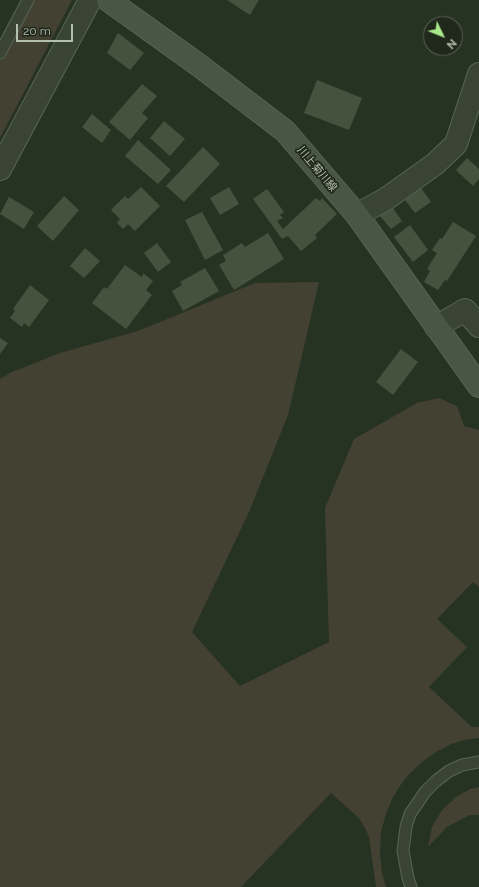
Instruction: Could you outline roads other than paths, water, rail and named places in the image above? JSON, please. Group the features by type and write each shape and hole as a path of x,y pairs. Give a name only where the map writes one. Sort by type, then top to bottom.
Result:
{"main road":[{"name":"川上菊川線","path":"108,0 200,66 285,131 357,215 479,386"}],"street":[{"path":"0,169 90,0"},
{"path":"357,215 386,199 435,164 456,144 479,74"},
{"path":"436,327 465,310 479,326"}],"lane":[{"path":"0,53 28,0"},
{"path":"411,887 403,852 406,827 410,814 425,792 449,771 479,762"}]}
